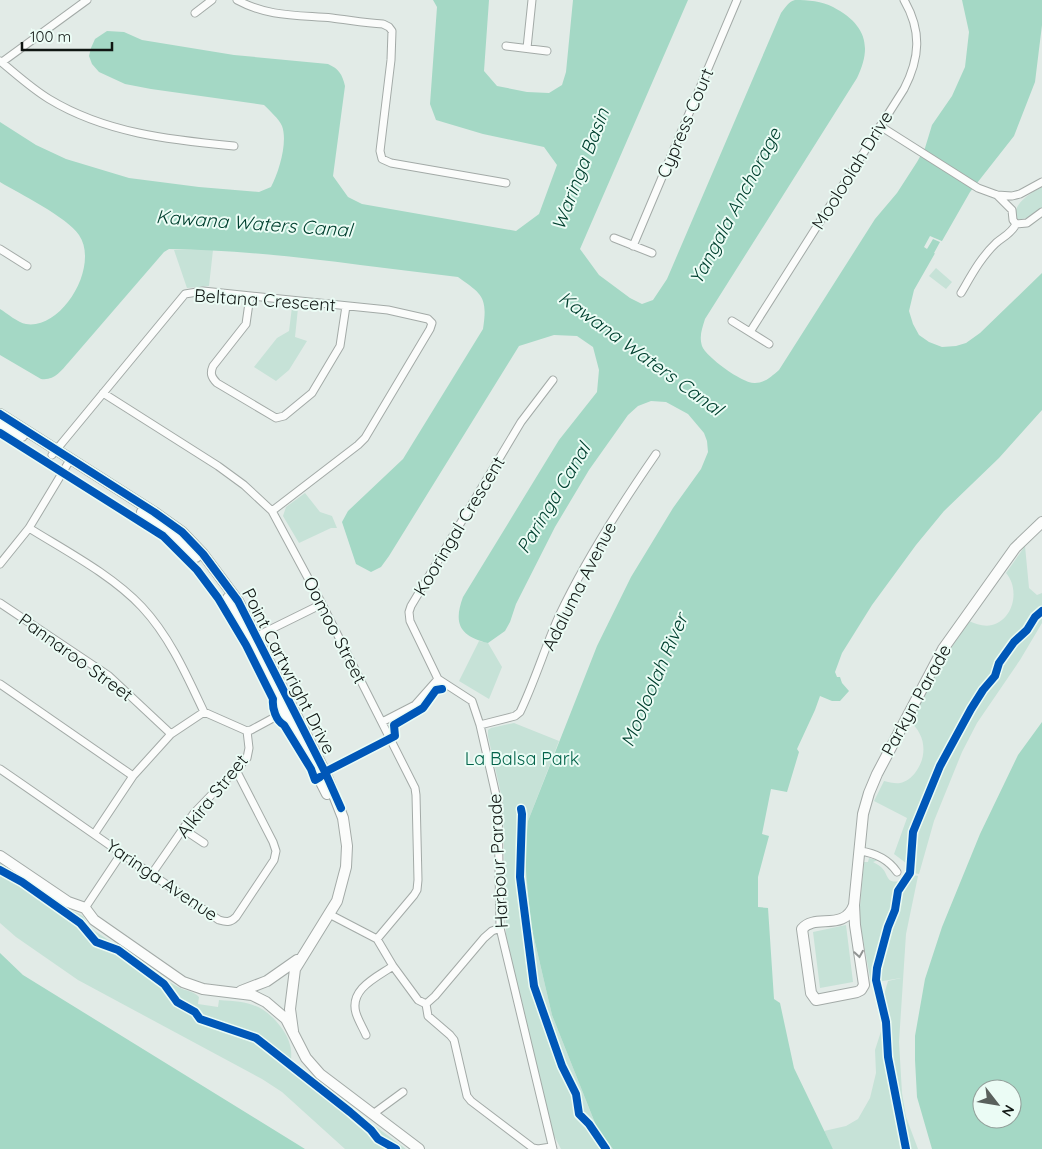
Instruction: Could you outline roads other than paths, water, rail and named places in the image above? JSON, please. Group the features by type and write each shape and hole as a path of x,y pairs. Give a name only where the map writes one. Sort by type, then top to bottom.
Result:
{"street":[{"path":"87,0 1,62 48,99 82,116 148,136 234,146"},
{"path":"195,13 212,0"},
{"path":"237,0 253,9 275,14 383,24 389,27 392,31 391,60 380,151 382,159 390,163 506,183"},
{"path":"527,48 532,0"},
{"name":"Cypress Court","path":"633,246 737,0"},
{"name":"Mooloolah Drive","path":"750,332 913,73 917,42 915,26 904,0"},
{"path":"506,46 547,51"},
{"path":"880,126 978,188 997,195 1020,194 1042,182"},
{"path":"1016,224 1013,220 1012,210 1020,194"},
{"path":"997,195 1012,210"},
{"path":"1016,224 1027,223 1042,212"},
{"path":"961,293 972,272 995,244 1013,230 1016,224"},
{"path":"614,238 652,253"},
{"path":"0,249 27,266"},
{"name":"Beltana Crescent","path":"54,452 185,294 203,292 388,310 422,316 428,319 432,323 430,329 364,438 358,445 272,511"},
{"path":"250,296 246,324 213,366 212,378 271,417 276,418 284,416 312,393 340,346 346,306"},
{"path":"732,321 769,344"},
{"name":"Kooringal Crescent","path":"438,679 410,621 409,612 411,606 522,422 553,380"},
{"name":"Oomoo Street","path":"103,393 218,466 244,485 272,511 382,722 415,788 418,885 414,895 377,939"},
{"name":"Point Cartwright Drive","path":"0,414 69,462 154,512 182,532 203,554 238,601 289,709 325,772 345,828 347,858 342,886 329,914 296,961 268,982 237,992"},
{"name":"Point Cartwright Drive","path":"0,423 54,452"},
{"name":"Adaluma Avenue","path":"480,725 515,716 520,712 559,617 592,552 632,488 656,454"},
{"path":"0,564 29,528 69,462"},
{"name":"Parkyn Parade","path":"854,906 846,918 809,924 802,929 811,993 816,1000 857,992 863,987 864,982 854,906 863,814 871,788 938,658 1015,548 1042,522"},
{"path":"29,528 100,573 140,605 153,619 182,666 204,712 246,731"},
{"name":"Pannaroo Street","path":"0,603 108,676 171,734"},
{"path":"254,638 322,604"},
{"path":"382,722 416,705 438,679"},
{"name":"Harbour Parade","path":"438,679 472,701 480,725 498,804 500,928 552,1148"},
{"path":"0,684 133,776"},
{"name":"Alkira Street","path":"151,875 194,813 247,758 249,754 246,731 252,730 289,709"},
{"path":"95,833 133,776 171,734 204,712"},
{"name":"Yaringa Avenue","path":"0,769 95,833 151,875 219,920 226,922 232,921 236,917 274,860 276,851 236,770"},
{"path":"183,829 204,843"},
{"path":"860,851 873,854 887,861 897,872"},
{"path":"84,908 121,854"},
{"path":"0,856 68,902 84,908 94,920 183,982 212,991 252,995 266,1002 286,1019 301,1050 312,1066 325,1078 419,1149"},
{"path":"329,914 377,939 393,966 418,1000 426,1004"},
{"path":"846,918 855,925"},
{"path":"426,1004 484,938 492,931 500,928"},
{"name":"Point Cartwright Drive","path":"293,1031 290,1009 294,973 306,948"},
{"path":"366,1035 356,1013 354,1003 357,994 393,966"},
{"path":"426,1004 428,1016 454,1040 467,1096 533,1148 552,1148"},
{"path":"373,1114 403,1092"}],"water":[{"path":"433,0 489,0 484,71 497,86 527,92 549,93 562,85 566,72 573,0 688,0 580,249 599,275 630,298 642,304 653,300 667,279 781,13 787,5 795,0 820,2 844,14 859,28 865,46 862,66 857,78 705,319 702,329 702,346 710,357 734,375 749,382 759,383 771,377 779,370 875,219 897,193 925,148 932,125 952,96 965,67 969,32 962,0 1042,0 1042,25 1035,82 1014,136 970,192 914,290 909,311 919,335 929,342 942,347 956,346 966,343 980,333 1042,273 1042,410 999,458 944,511 916,545 872,605 842,653 835,672 849,691 840,701 832,701 820,696 797,749 799,752 787,792 771,789 762,834 769,836 758,877 758,907 768,908 774,999 780,1003 794,1068 833,1149 613,1149 597,1128 552,1015 531,925 525,860 528,821 597,646 631,577 673,508 701,469 708,452 704,433 688,414 666,402 651,401 638,406 628,415 589,470 555,527 516,604 505,631 488,643 471,637 461,628 459,622 460,606 463,597 559,440 597,392 599,370 593,347 577,336 554,335 519,346 389,556 381,567 371,572 356,564 342,522 348,511 403,459 483,329 484,303 478,292 458,277 277,255 169,249 164,252 60,372 53,377 41,379 0,355 0,309 16,320 26,324 39,323 52,317 64,307 74,293 85,263 84,248 79,235 73,228 54,213 0,182 0,122 36,145 66,159 129,178 259,192 271,187 277,173 282,157 284,133 279,121 264,105 125,84 99,72 92,64 89,56 95,39 107,31 124,32 142,40 234,55 328,64 335,68 341,75 345,86 333,176 348,197 362,204 516,231 539,214 557,165 544,147 483,134 436,120 430,104 437,7"},
{"path":"1042,722 1042,1149 932,1149 917,1097 915,1036 925,979 942,927 980,834 1018,755"},
{"path":"0,953 23,975 305,1149 0,1149"}],"water label":[{"name":"Waringa Basin","path":"580,169"},
{"name":"Yangala Anchorage","path":"735,206"},
{"name":"Kawana Waters Canal","path":"254,223"},
{"name":"Kawana Waters Canal","path":"641,353"},
{"name":"Paringa Canal","path":"553,498"},
{"name":"Mooloolah River","path":"654,680"}],"park label":[{"name":"La Balsa Park","path":"522,758"}]}
